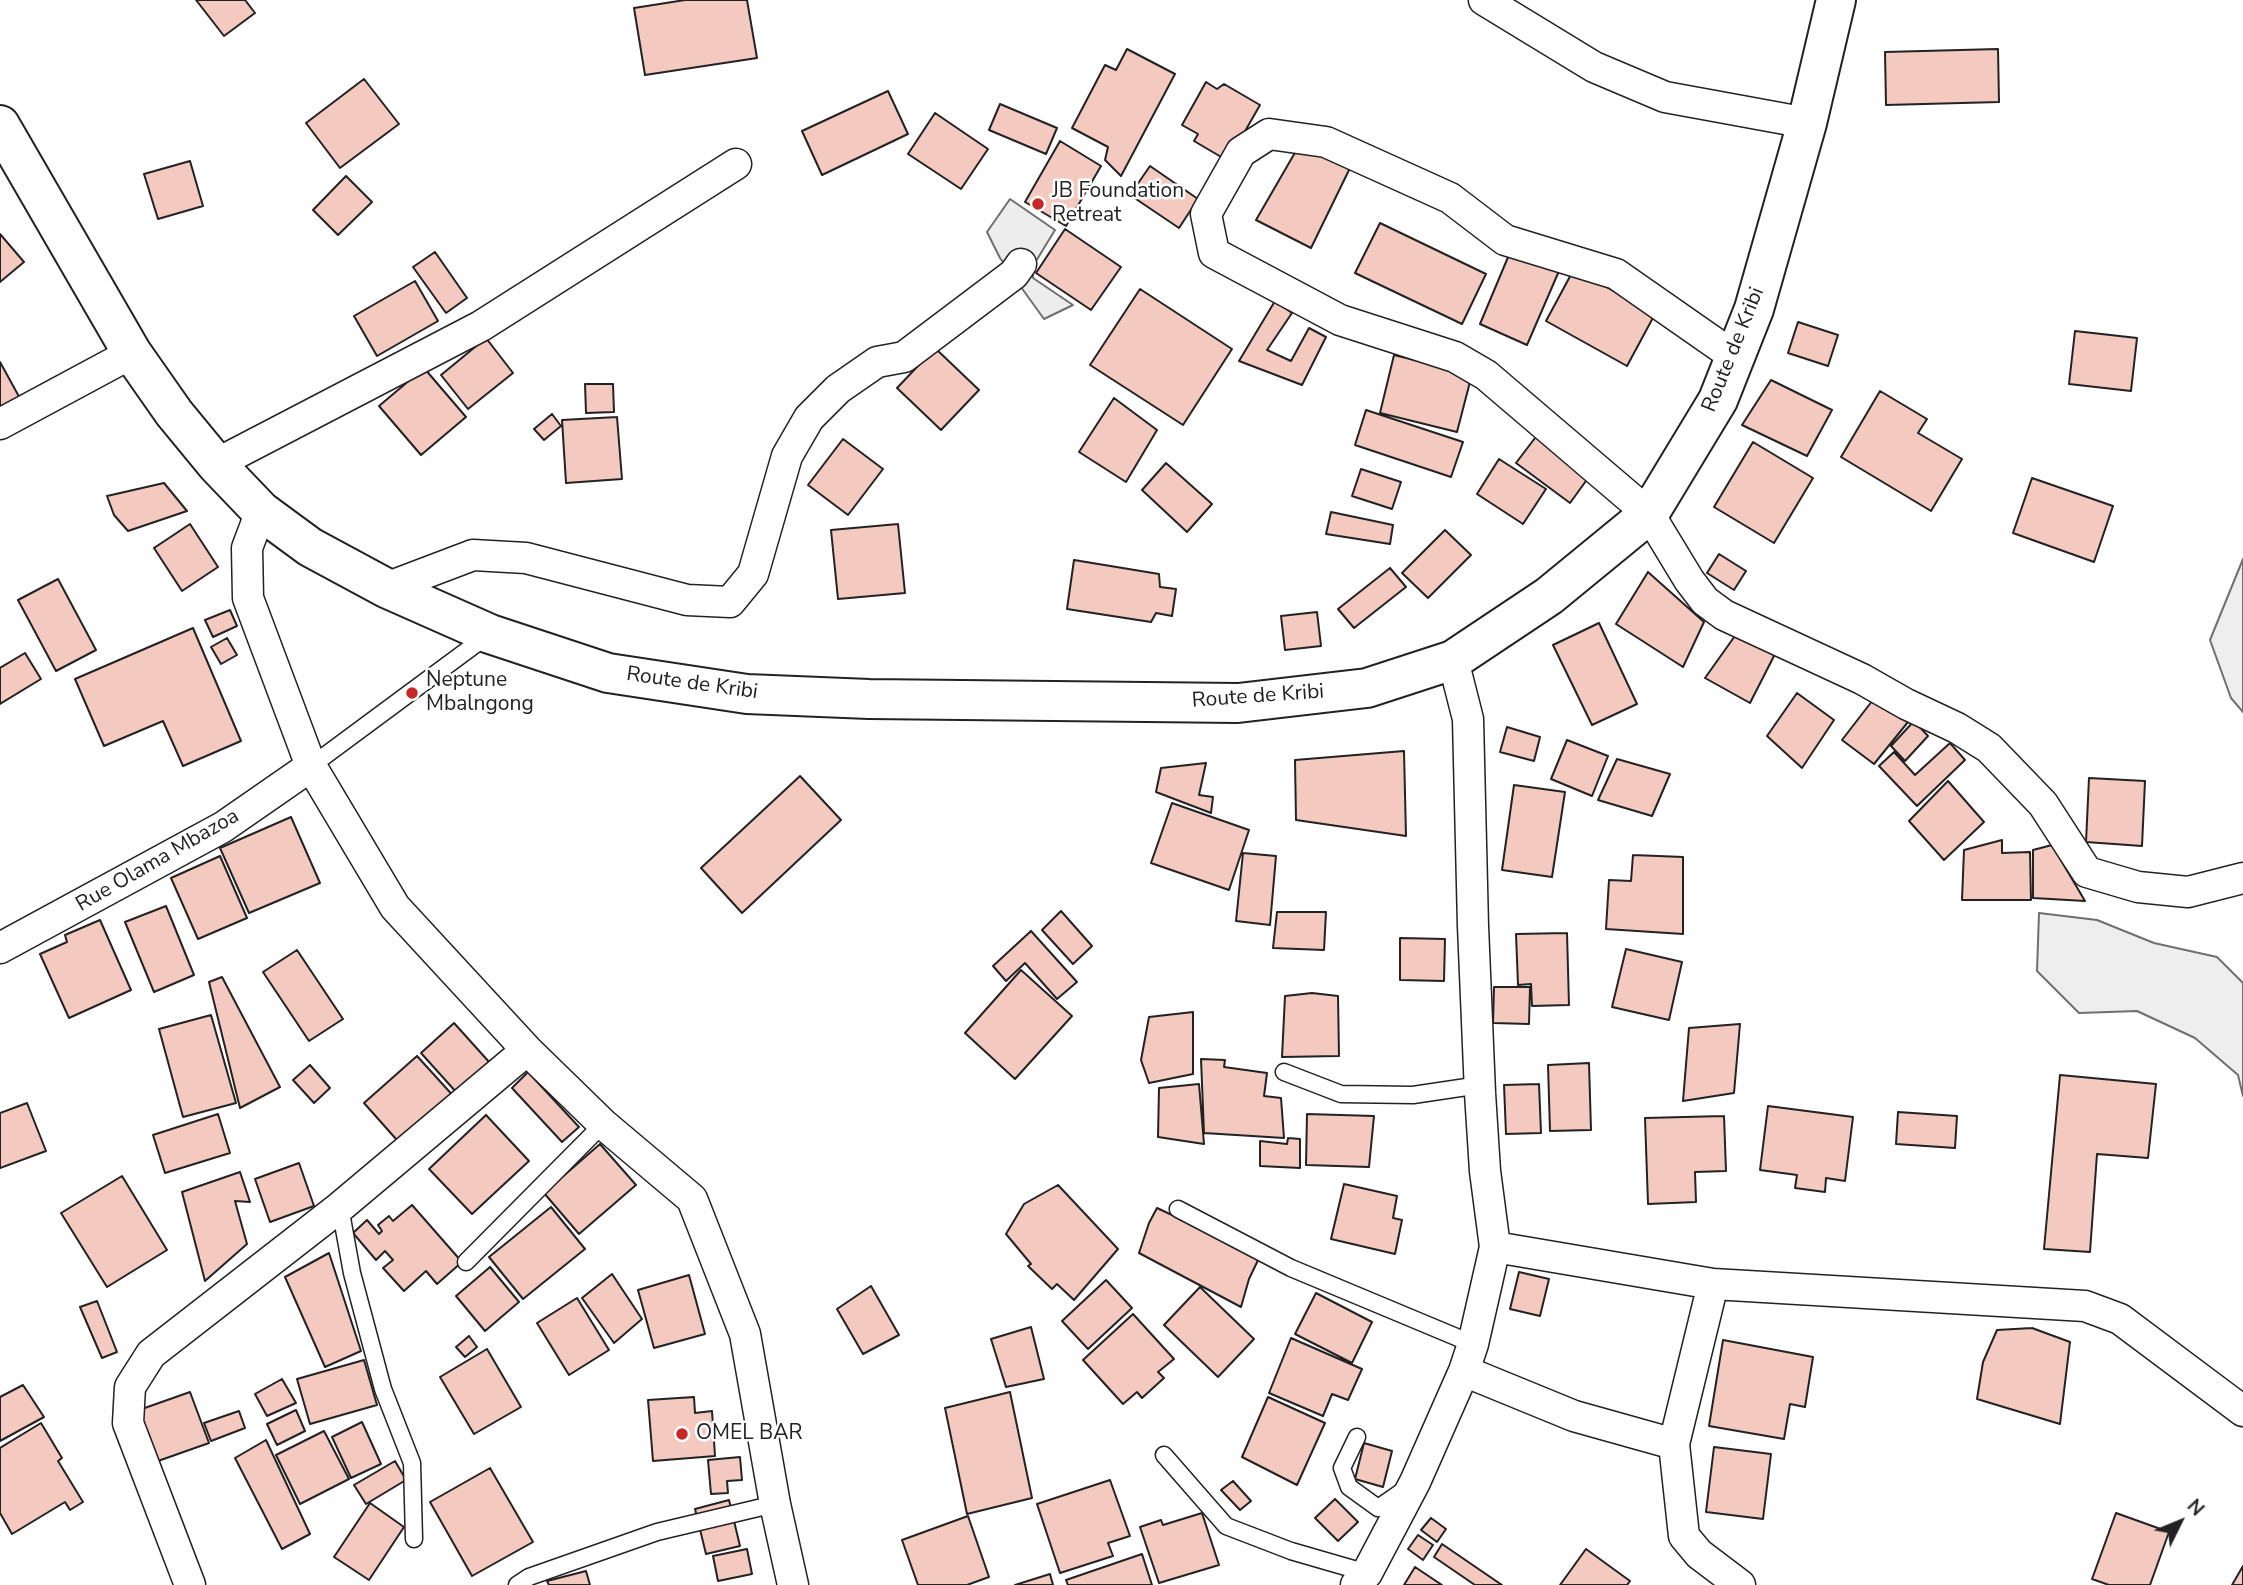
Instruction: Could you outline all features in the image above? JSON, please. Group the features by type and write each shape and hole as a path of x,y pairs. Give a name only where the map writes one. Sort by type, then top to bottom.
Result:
{"main road":[{"name":"Route de Kribi","path":"0,125 132,353 174,413 216,464 261,511 310,547 386,588 490,634 608,673 747,694 869,699 1238,703 1367,688 1452,660 1549,596 1649,514 1718,400 1754,309 1808,123 1836,0"}],"street":[{"path":"1483,0 1594,67 1665,97 1808,123"},
{"path":"1735,357 1616,274 1505,240 1450,198 1326,142 1269,134 1241,152 1206,214 1214,253 1340,320 1455,356 1486,375 1649,514 1689,580 1706,601 1724,615 1862,679 1957,728 1989,748 2043,804 2087,872 2138,887 2188,892 2243,877"},
{"path":"216,464 481,326 736,164"},
{"path":"386,588 473,555 526,558 687,600 730,602 753,574 788,456 808,418 838,389 877,362 904,358 1014,274 1021,264"},
{"path":"0,424 132,353"},
{"path":"261,511 247,548 248,598 311,766 395,907 527,1050 603,1124 692,1199 746,1334 775,1504 793,1585"},
{"path":"1362,1579 1415,1482 1469,1357 1495,1247 1485,1171 1480,1085 1468,719 1452,660"},
{"name":"Rue Olama Mbazoa","path":"0,948 223,827 311,766"},
{"path":"190,1585 128,1423 130,1387 151,1354 340,1207 527,1050"},
{"path":"1495,1247 1713,1284 2085,1306 2120,1319 2243,1411"},
{"path":"1713,1284 1674,1444 1684,1536 1699,1554 1740,1585"},
{"path":"1469,1357 1574,1416 1674,1444"}],"lane":[{"path":"311,766 490,634"},
{"path":"1284,1072 1341,1094 1413,1095 1480,1085"},
{"path":"466,1262 603,1124"},
{"path":"340,1207 352,1273 383,1389 412,1463 414,1539"},
{"path":"1178,1209 1469,1357"},
{"path":"1357,1437 1342,1468 1349,1487 1378,1508 1415,1482"},
{"path":"1164,1455 1226,1525 1362,1579"},
{"path":"517,1585 528,1577 656,1532 775,1504"}],"shaded area":[{"path":"1010,199 1055,230 1033,266 1033,278 1073,305 1044,319 1000,258 987,232"},
{"path":"2243,559 2243,712 2231,698 2210,640"},
{"path":"2039,913 2097,920 2154,943 2217,957 2243,983 2243,1096 2238,1075 2195,1038 2137,1011 2079,1013 2037,971"}],"building":[{"path":"196,0 245,0 255,13 224,36"},
{"path":"685,0 747,0 757,58 645,75 634,8"},
{"path":"1127,49 1175,74 1121,176 1105,160 1108,147 1072,128 1105,65 1116,70"},
{"path":"1998,49 1999,102 1886,105 1885,52"},
{"path":"364,79 399,124 340,168 306,123"},
{"path":"1206,82 1217,89 1224,84 1260,105 1228,161 1194,141 1198,134 1182,125"},
{"path":"888,91 908,134 822,175 802,131"},
{"path":"1000,104 1057,128 1046,154 989,130"},
{"path":"935,113 988,149 961,189 908,154"},
{"path":"1060,141 1101,166 1066,226 1025,202"},
{"path":"1300,144 1350,168 1311,248 1256,220"},
{"path":"190,161 203,206 158,219 144,174"},
{"path":"1150,166 1198,199 1179,228 1130,195"},
{"path":"346,176 372,202 338,235 313,210"},
{"path":"1380,223 1486,274 1462,324 1355,273"},
{"path":"1065,229 1121,267 1091,310 1036,273"},
{"path":"0,234 24,262 0,282"},
{"path":"1511,250 1559,271 1527,345 1480,324"},
{"path":"435,252 467,298 446,313 413,267"},
{"path":"1574,269 1655,314 1627,366 1546,321"},
{"path":"415,281 438,321 377,356 354,316"},
{"path":"1140,289 1232,349 1183,425 1090,365"},
{"path":"1275,301 1292,313 1267,350 1291,361 1309,328 1326,337 1302,385 1239,361"},
{"path":"1798,322 1838,335 1828,366 1788,353"},
{"path":"2075,331 2137,338 2131,391 2069,384"},
{"path":"486,338 513,373 468,409 441,375"},
{"path":"935,348 979,390 941,430 897,388"},
{"path":"1394,355 1472,374 1457,432 1380,413"},
{"path":"0,362 22,402 0,414"},
{"path":"424,368 466,417 421,455 379,406"},
{"path":"1771,380 1832,410 1807,456 1742,425"},
{"path":"585,384 613,384 614,412 586,413"},
{"path":"1880,391 1927,419 1918,433 1962,459 1931,511 1841,457"},
{"path":"1114,398 1157,430 1126,482 1079,452"},
{"path":"1366,410 1463,442 1451,477 1355,445"},
{"path":"552,414 561,426 544,440 534,429"},
{"path":"617,417 622,479 566,483 562,420"},
{"path":"1538,434 1591,474 1570,503 1516,463"},
{"path":"843,439 883,469 848,515 808,485"},
{"path":"1753,442 1813,478 1774,543 1714,507"},
{"path":"1499,459 1546,489 1523,524 1477,494"},
{"path":"1166,463 1212,504 1187,532 1142,490"},
{"path":"1361,469 1401,482 1392,509 1352,496"},
{"path":"2032,478 2113,506 2094,562 2013,533"},
{"path":"164,483 187,511 128,531 114,515 107,496"},
{"path":"1331,512 1393,525 1390,544 1326,534"},
{"path":"190,524 218,567 182,591 154,548"},
{"path":"898,524 905,593 838,599 831,530"},
{"path":"1445,530 1471,555 1428,598 1402,573"},
{"path":"1719,554 1746,571 1734,590 1707,573"},
{"path":"1074,560 1159,574 1160,587 1176,589 1172,616 1156,613 1151,622 1067,609"},
{"path":"1390,568 1406,587 1354,628 1338,609"},
{"path":"1648,572 1704,622 1683,667 1616,624"},
{"path":"58,579 96,650 56,671 18,600"},
{"path":"230,610 237,626 213,637 205,620"},
{"path":"1317,612 1321,646 1285,650 1281,616"},
{"path":"1599,623 1637,704 1592,725 1553,645"},
{"path":"193,628 241,741 183,766 163,721 104,746 75,679"},
{"path":"1737,633 1775,654 1750,703 1705,678"},
{"path":"227,638 237,655 221,664 211,647"},
{"path":"25,653 41,679 0,704 0,668"},
{"path":"1797,693 1834,720 1802,768 1767,736"},
{"path":"1876,696 1908,722 1874,764 1842,740"},
{"path":"1914,721 1928,736 1905,761 1891,746"},
{"path":"1507,727 1540,737 1534,761 1500,752"},
{"path":"1567,740 1608,756 1592,796 1551,779"},
{"path":"1950,743 1965,760 1917,806 1879,766 1894,752 1915,775"},
{"path":"1404,751 1406,836 1296,820 1295,760"},
{"path":"1617,759 1670,774 1652,816 1598,800"},
{"path":"1206,763 1199,795 1213,797 1211,813 1156,792 1161,768"},
{"path":"800,776 841,820 742,913 701,868"},
{"path":"2089,778 2145,781 2142,846 2086,842"},
{"path":"1948,781 1984,822 1944,860 1909,821"},
{"path":"1514,785 1565,792 1552,877 1502,870"},
{"path":"1172,803 1249,830 1229,890 1151,863"},
{"path":"291,817 320,883 249,913 220,848"},
{"path":"2002,840 2002,853 2030,852 2031,900 1962,900 1964,850"},
{"path":"2052,845 2085,901 2033,898 2033,850"},
{"path":"1243,853 1276,856 1270,925 1236,921"},
{"path":"1633,855 1683,857 1683,934 1606,929 1609,880 1631,881"},
{"path":"220,856 247,918 198,939 171,878"},
{"path":"166,906 194,975 154,992 125,922"},
{"path":"1061,911 1092,946 1073,964 1042,930"},
{"path":"1277,912 1326,912 1324,950 1273,948"},
{"path":"100,920 131,990 69,1018 40,954 67,942 65,935"},
{"path":"1031,931 1077,982 1057,999 1025,963 1006,981 993,966"},
{"path":"1567,933 1569,1005 1532,1006 1531,984 1518,985 1516,934"},
{"path":"1400,938 1445,939 1444,981 1400,980"},
{"path":"1626,949 1682,962 1669,1020 1612,1007"},
{"path":"297,950 343,1019 309,1041 263,972"},
{"path":"1021,970 1072,1016 1015,1079 965,1033"},
{"path":"222,977 280,1087 240,1108 209,982"},
{"path":"1494,987 1530,987 1529,1024 1493,1023"},
{"path":"1312,993 1338,996 1339,1056 1282,1057 1285,996"},
{"path":"1193,1012 1193,1074 1149,1083 1141,1060 1149,1017"},
{"path":"211,1015 236,1103 183,1117 159,1029"},
{"path":"454,1023 490,1063 457,1093 421,1053"},
{"path":"1740,1024 1734,1093 1683,1101 1689,1028"},
{"path":"417,1056 457,1100 404,1148 364,1103"},
{"path":"1201,1059 1225,1060 1224,1067 1267,1073 1264,1096 1281,1098 1284,1138 1204,1133"},
{"path":"1589,1063 1591,1130 1550,1131 1548,1065"},
{"path":"310,1065 330,1088 314,1103 293,1080"},
{"path":"528,1072 579,1127 562,1142 512,1088"},
{"path":"2060,1075 2156,1084 2148,1158 2097,1154 2090,1252 2044,1249"},
{"path":"1199,1084 1204,1144 1158,1137 1159,1088"},
{"path":"1539,1084 1541,1133 1506,1134 1504,1085"},
{"path":"27,1103 46,1151 0,1168 0,1113"},
{"path":"1768,1106 1853,1117 1845,1181 1826,1178 1825,1192 1795,1188 1797,1175 1760,1170"},
{"path":"1898,1112 1957,1116 1955,1148 1896,1144"},
{"path":"218,1114 230,1153 165,1173 153,1135"},
{"path":"1307,1114 1374,1116 1369,1167 1306,1165"},
{"path":"486,1115 529,1161 472,1214 429,1169"},
{"path":"1724,1116 1726,1171 1695,1172 1696,1202 1648,1204 1645,1118"},
{"path":"1288,1138 1300,1139 1300,1168 1260,1166 1260,1141 1287,1144"},
{"path":"600,1144 636,1185 579,1234 544,1193"},
{"path":"299,1163 314,1206 270,1222 255,1179"},
{"path":"240,1172 250,1202 235,1201 247,1244 205,1281 182,1192"},
{"path":"122,1176 167,1250 107,1287 61,1213"},
{"path":"1344,1184 1397,1196 1393,1218 1402,1220 1395,1254 1331,1239"},
{"path":"1058,1185 1118,1249 1074,1300 1057,1284 1052,1289 1028,1266 1031,1264 1006,1234 1024,1204"},
{"path":"412,1205 462,1262 437,1284 426,1271 404,1291 383,1268 393,1260 385,1251 376,1260 353,1233 367,1220 379,1234 382,1231 378,1225 389,1216 393,1221"},
{"path":"551,1207 585,1249 523,1299 489,1257"},
{"path":"1157,1208 1260,1256 1249,1279 1241,1307 1139,1253"},
{"path":"329,1253 361,1351 325,1367 285,1277"},
{"path":"490,1267 519,1302 485,1331 456,1296"},
{"path":"1519,1272 1549,1279 1540,1316 1510,1309"},
{"path":"612,1274 642,1319 614,1343 582,1298"},
{"path":"689,1275 705,1334 654,1348 638,1290"},
{"path":"1106,1280 1132,1308 1088,1349 1062,1321"},
{"path":"871,1286 899,1335 863,1354 837,1309"},
{"path":"1200,1287 1254,1339 1218,1377 1164,1325"},
{"path":"1316,1293 1372,1322 1352,1363 1295,1334"},
{"path":"577,1298 609,1350 569,1375 537,1323"},
{"path":"97,1301 117,1352 102,1358 80,1307"},
{"path":"1133,1314 1174,1359 1158,1372 1164,1378 1142,1398 1137,1392 1123,1404 1083,1360"},
{"path":"1031,1327 1044,1379 1006,1387 991,1339"},
{"path":"2032,1328 2070,1342 2060,1424 1977,1399 1983,1362 1997,1330"},
{"path":"469,1336 477,1347 465,1357 456,1347"},
{"path":"1291,1338 1362,1369 1348,1400 1332,1394 1323,1416 1269,1393"},
{"path":"1723,1340 1813,1357 1805,1407 1790,1404 1784,1439 1709,1426"},
{"path":"487,1349 521,1407 474,1434 440,1377"},
{"path":"364,1360 377,1405 310,1424 297,1379"},
{"path":"282,1379 296,1403 267,1416 255,1394"},
{"path":"23,1385 44,1417 0,1441 0,1397"},
{"path":"190,1392 209,1443 158,1461 139,1410"},
{"path":"1010,1392 1032,1498 967,1514 945,1408"},
{"name":"OMEL BAR","path":"694,1397 695,1413 712,1411 715,1456 653,1461 648,1400"},
{"path":"1268,1397 1325,1423 1297,1485 1242,1457"},
{"path":"296,1410 305,1431 277,1445 267,1424"},
{"path":"239,1411 245,1428 211,1441 204,1423"},
{"path":"362,1422 381,1464 351,1478 332,1437"},
{"path":"41,1423 62,1458 58,1461 83,1502 70,1510 65,1502 12,1534 0,1513 0,1448"},
{"path":"324,1431 349,1479 300,1504 276,1455"},
{"path":"266,1440 310,1534 282,1549 235,1458"},
{"path":"1364,1443 1392,1451 1383,1487 1355,1479"},
{"path":"1714,1447 1771,1454 1763,1519 1706,1512"},
{"path":"740,1457 742,1480 727,1481 728,1493 711,1494 708,1460"},
{"path":"395,1461 406,1480 366,1504 354,1485"},
{"path":"490,1468 533,1542 472,1576 430,1502"},
{"path":"1110,1480 1130,1536 1108,1543 1113,1556 1060,1573 1037,1504"},
{"path":"1233,1481 1251,1501 1240,1510 1221,1490"},
{"path":"1335,1499 1358,1522 1338,1541 1315,1518"},
{"path":"729,1500 740,1546 706,1554 695,1509"},
{"path":"370,1503 404,1527 369,1580 334,1557"},
{"path":"1202,1513 1219,1565 1159,1583 1140,1527 1161,1520 1163,1525"},
{"path":"2116,1513 2169,1532 2150,1585 2109,1585 2092,1579"},
{"path":"968,1516 989,1577 967,1585 918,1585 902,1540"},
{"path":"1431,1518 1446,1529 1437,1542 1421,1530"},
{"path":"1418,1535 1433,1545 1423,1560 1408,1549"},
{"path":"1442,1544 1502,1585 1475,1585 1434,1557"},
{"path":"747,1549 752,1574 718,1581 713,1556"},
{"path":"1586,1549 1630,1581 1627,1585 1560,1585"},
{"path":"1142,1554 1152,1585 1068,1585 1066,1580"},
{"path":"2243,1566 2243,1585 2232,1585"},
{"path":"1415,1567 1442,1585 1404,1585"},
{"path":"586,1571 590,1585 549,1585 547,1581"},
{"path":"1050,1574 1053,1585 1015,1585"}],"place":[{"name":"JB Foundation Retreat","path":"1038,204"},
{"name":"Neptune Mbalngong","path":"412,693"},
{"name":"OMEL BAR","path":"682,1434"}]}
